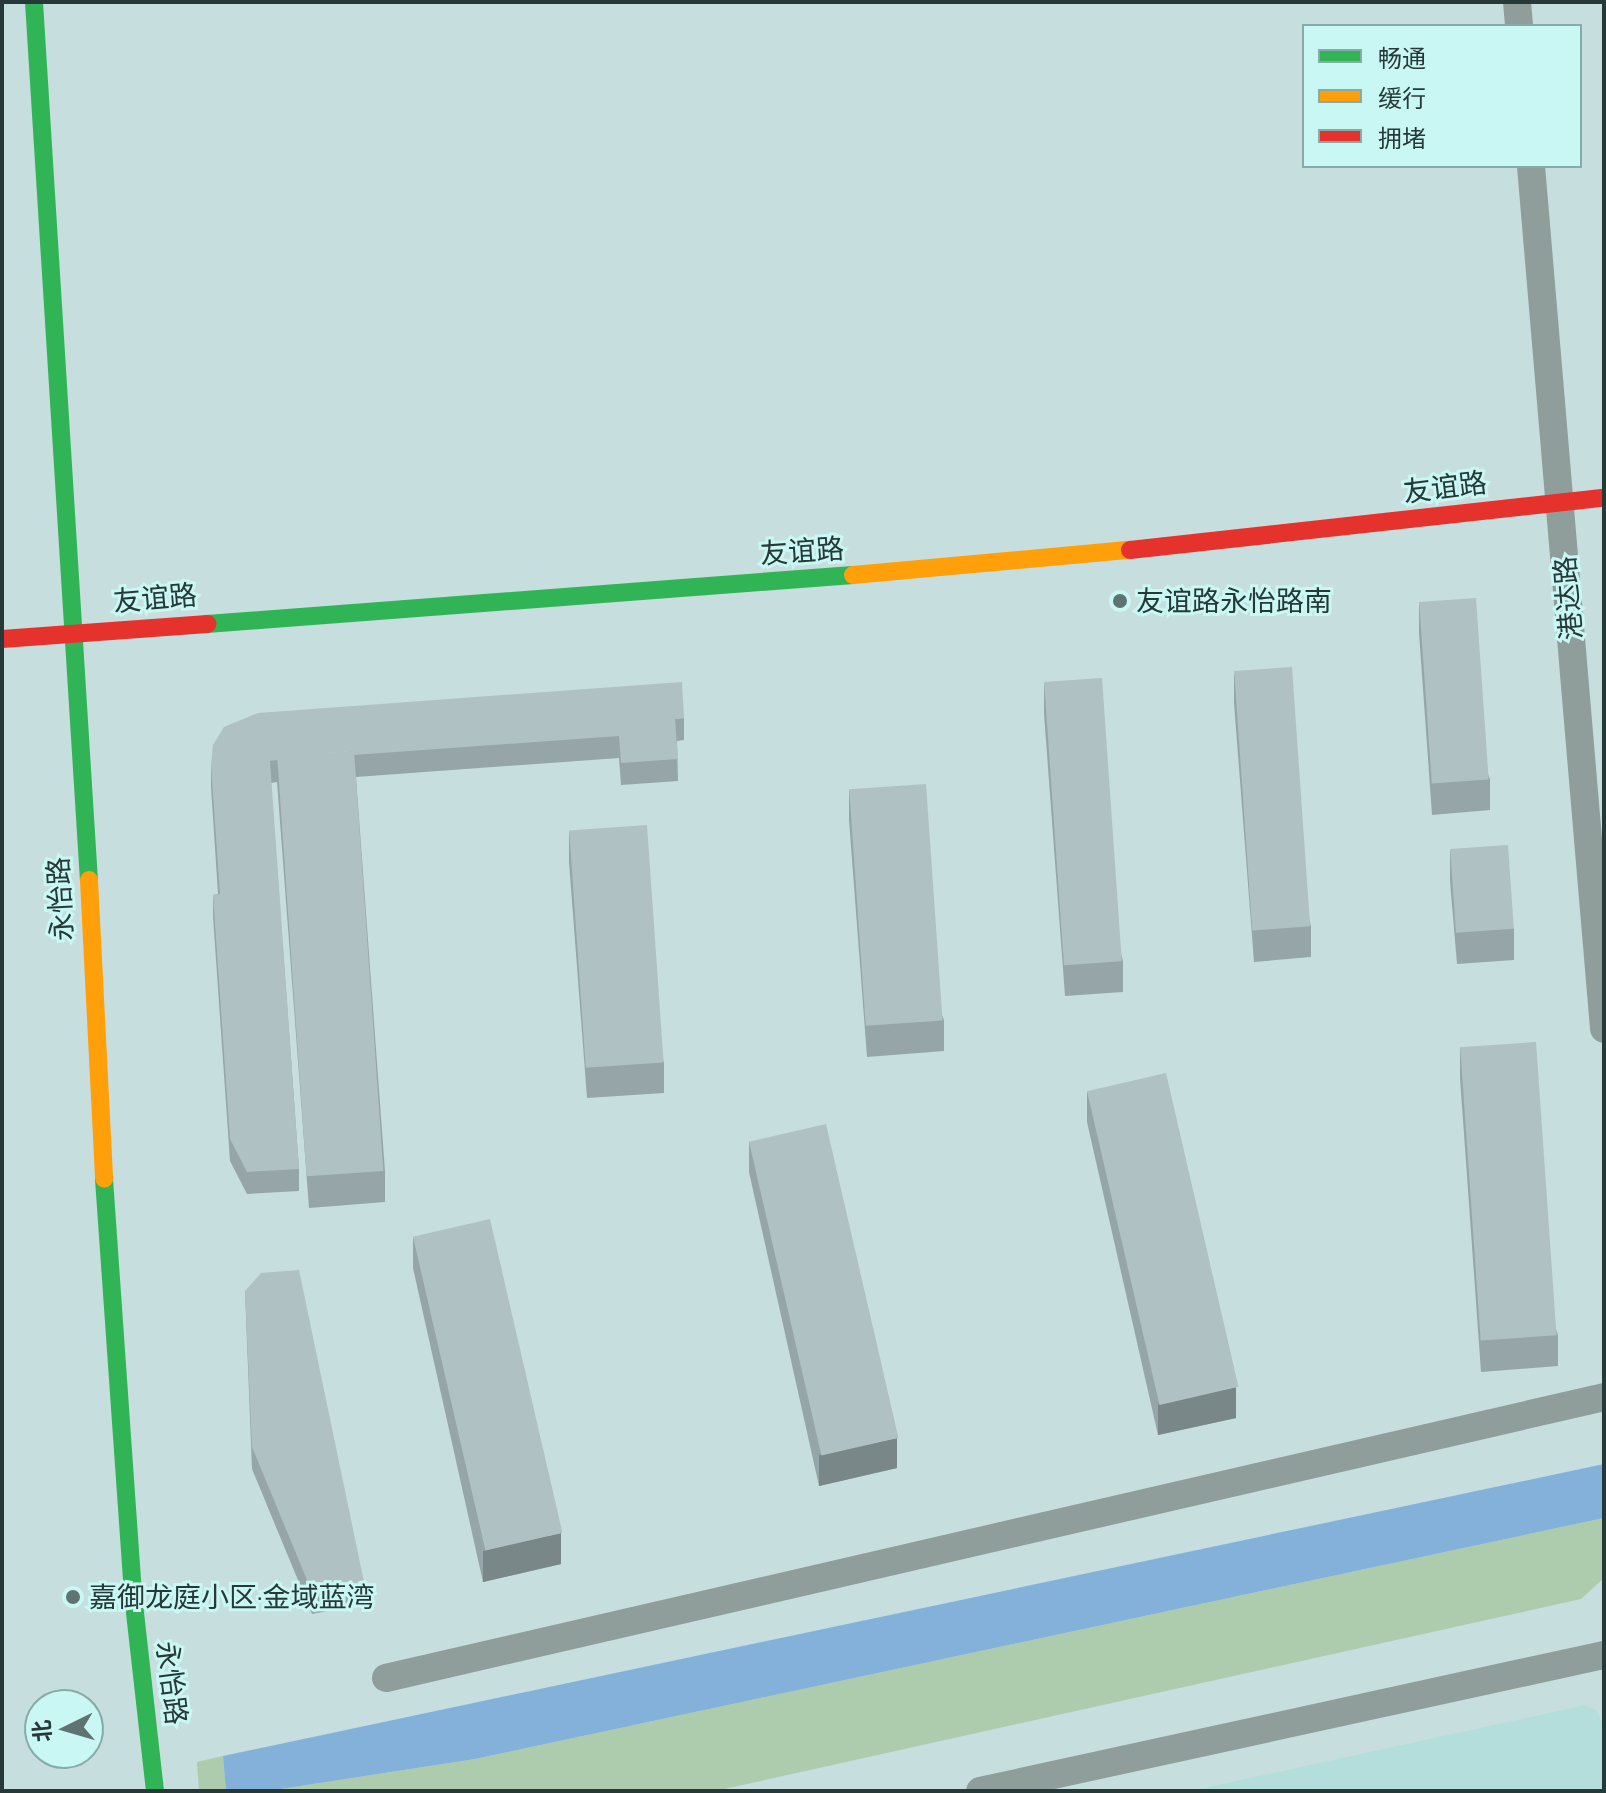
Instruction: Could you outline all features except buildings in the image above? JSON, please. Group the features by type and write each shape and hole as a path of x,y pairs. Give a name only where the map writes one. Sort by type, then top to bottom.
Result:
{"street":[{"name":"永怡路","path":"34,2 76,633 109,1250 133,1595 155,1791"},
{"path":"1517,2 1519,24"},
{"name":"港达路","path":"1531,168 1604,1029"},
{"name":"友谊路","path":"2,639 1007,564 1604,498"},
{"path":"386,1678 1604,1397"},
{"path":"980,1791 1604,1655"}],"shaded area":[{"path":"1586,1705 1597,1711 1604,1726 1604,1791 1190,1791"}],"green space":[{"path":"1604,1518 1604,1578 1581,1599 715,1791 268,1791 475,1759"},
{"path":"223,1756 226,1791 199,1791 197,1762"}],"water":[{"path":"1604,1464 1604,1518 475,1759 268,1791 226,1791 223,1756"}],"traffic: fast":[{"path":"34,2 89,880"},
{"path":"207,624 853,575"},
{"path":"104,1179 133,1595 155,1791"}],"traffic: slow":[{"path":"853,575 1130,550"},
{"path":"89,880 104,1179"}],"traffic: jam":[{"path":"1130,550 1604,498"},
{"path":"2,639 207,624"}],"place":[{"name":"友谊路永怡路南","path":"1120,601"},
{"name":"嘉御龙庭小区·金域蓝湾","path":"73,1597"}]}
